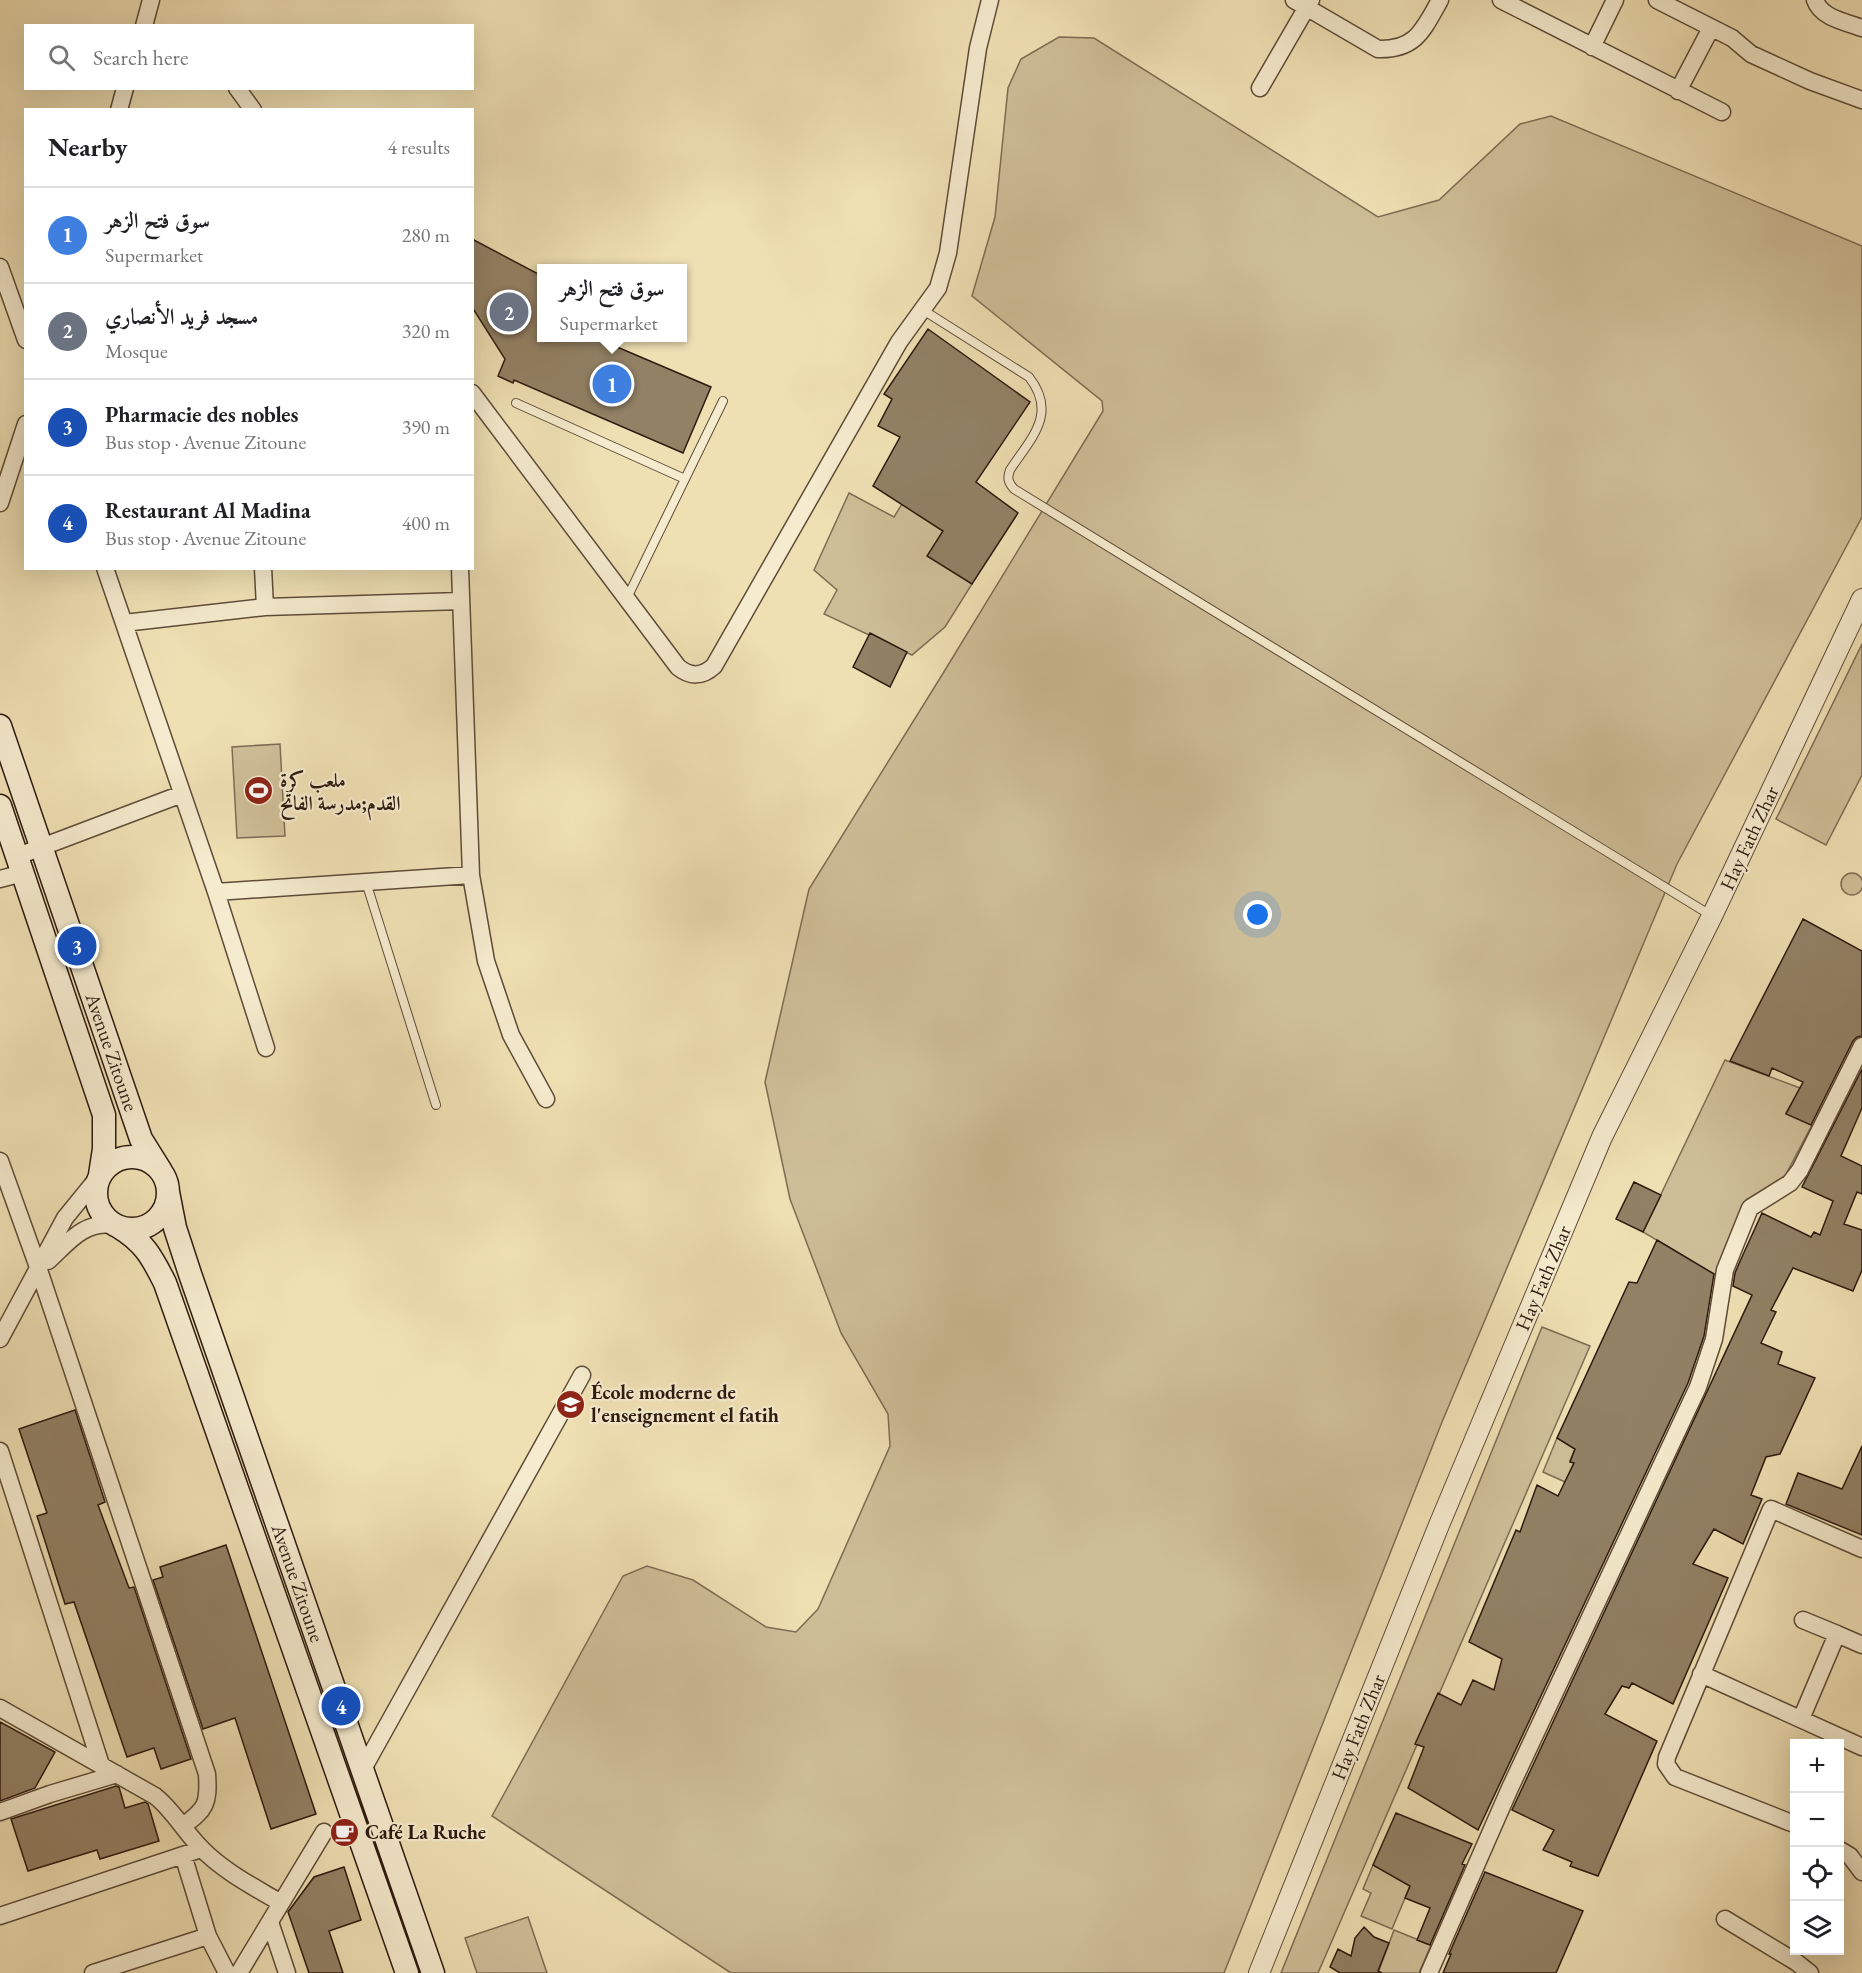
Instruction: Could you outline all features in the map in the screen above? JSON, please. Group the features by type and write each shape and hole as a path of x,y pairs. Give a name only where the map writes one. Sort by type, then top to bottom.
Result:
{"main road":[{"name":"Avenue Zitoune","path":"0,726 141,1139 161,1171"},
{"name":"Avenue Zitoune","path":"0,806 104,1115 104,1149 100,1174"},
{"path":"141,1158 152,1162 161,1171 168,1192 167,1204 153,1223 142,1228 130,1229 116,1226 105,1218 96,1197 96,1185 100,1174 108,1166 118,1159 141,1158"},
{"name":"Avenue Zitoune","path":"168,1192 175,1228 190,1274 433,1973"},
{"name":"Avenue Zitoune","path":"116,1226 135,1237 150,1253 165,1283 406,1973"}],"street":[{"path":"145,24 151,0"},
{"path":"475,401 678,667 683,672 697,675 703,674 714,666 899,342 938,288 945,271 978,48 990,0"},
{"path":"1260,88 1304,2 1378,49 1392,49 1415,40 1440,0"},
{"path":"1501,0 1722,112"},
{"path":"1592,47 1615,0"},
{"path":"1657,0 1732,38 1751,54 1810,81 1862,100"},
{"path":"1815,0 1817,6 1825,14 1862,28"},
{"path":"1678,91 1711,28"},
{"path":"120,108 124,90"},
{"path":"238,90 252,108"},
{"path":"0,267 24,334"},
{"path":"0,503 24,430"},
{"path":"106,570 216,892 266,1048"},
{"path":"262,570 265,607"},
{"path":"460,570 471,875 486,961 511,1035 546,1099"},
{"name":"Hay Fath Zhar","path":"1259,1973 1439,1525 1602,1137 1712,916 1862,599"},
{"path":"124,623 265,607 461,601"},
{"path":"0,879 42,847 182,794"},
{"path":"216,892 471,875"},
{"path":"1429,1973 1510,1788 1698,1388 1714,1339 1725,1270 1750,1208 1790,1183 1800,1170 1862,1046"},
{"path":"0,1161 39,1270 207,1774 206,1804 201,1813 183,1826"},
{"path":"0,1339 65,1218 100,1174"},
{"path":"39,1270 78,1233 89,1226 104,1223 116,1226"},
{"path":"363,1769 582,1375"},
{"path":"0,1450 101,1765"},
{"path":"1790,1822 1675,1777 1666,1764 1667,1757 1771,1509 1862,1549"},
{"path":"1803,1620 1862,1645"},
{"path":"1801,1719 1837,1634"},
{"path":"1701,1674 1862,1748"},
{"path":"0,1708 160,1800 201,1849 236,1876 281,1904"},
{"path":"0,1812 117,1774"},
{"path":"239,1973 324,1832"},
{"path":"0,1916 201,1849"},
{"path":"1844,1853 1850,1856 1862,1872"},
{"path":"183,1855 208,1936 226,1973"},
{"path":"1725,1919 1810,1973"},
{"path":"270,1922 287,1973"},
{"path":"93,1973 208,1936"}],"lane":[{"path":"923,310 1029,377 1039,390 1043,405 1042,420 1010,470 1009,483 1014,489 1712,916"},
{"path":"626,599 723,401"},
{"path":"516,403 685,479"},
{"path":"366,882 436,1105"}],"shaded area":[{"path":"1059,37 1094,38 1378,217 1439,200 1520,124 1551,116 1862,246 1862,517 1677,864 1442,1422 1224,1973 731,1973 492,1816 623,1576 647,1566 693,1580 766,1627 796,1632 818,1609 890,1446 888,1414 841,1333 790,1199 765,1082 809,889 1103,411 1102,401 972,296 995,217 1008,88 1021,59"},
{"path":"849,493 894,517 902,504 943,531 928,556 972,584 945,627 912,655 824,614 837,590 814,570"},
{"path":"1862,644 1862,775 1826,845 1776,819"},
{"name":"ملعب كرة القدم;مدرسة الفاتح","path":"280,744 285,836 237,838 232,747"},
{"path":"1852,873 1860,876 1863,884 1860,892 1852,895 1844,892 1841,884 1844,876"},
{"path":"1725,1060 1800,1088 1786,1113 1812,1125 1785,1176 1746,1200 1717,1276 1643,1232"},
{"path":"1542,1327 1590,1346 1318,1973 1281,1973"},
{"path":"1557,1438 1575,1449 1570,1461 1574,1463 1565,1482 1543,1472"},
{"path":"1373,1865 1410,1886 1392,1929 1361,1916 1371,1893 1363,1889"},
{"path":"528,1917 547,1973 477,1973 465,1938"},
{"path":"1394,1930 1431,1945 1419,1973 1378,1973"}],"building":[{"path":"474,240 537,273 537,342 605,342 711,387 683,453 514,380 513,383 498,376 505,359 474,310"},
{"path":"928,329 1030,402 976,482 1018,513 972,584 927,556 943,531 873,486 900,437 878,426 892,399 884,394"},
{"path":"870,633 907,652 890,687 853,667"},
{"path":"1803,919 1862,951 1862,1036 1853,1041 1811,1125 1786,1114 1803,1082 1772,1068 1769,1076 1730,1061"},
{"path":"1862,1069 1862,1108 1841,1156 1862,1166 1862,1194 1857,1192 1844,1224 1862,1230 1862,1270 1853,1291 1793,1268 1771,1310 1776,1312 1761,1343 1782,1352 1778,1364 1815,1378 1780,1454 1766,1457 1751,1495 1762,1499 1743,1544 1714,1529 1693,1564 1728,1578 1673,1704 1632,1683 1629,1688 1622,1686 1605,1714 1657,1741 1598,1876 1570,1866 1572,1862 1543,1850 1554,1830 1512,1810 1752,1295 1733,1286 1735,1273 1762,1213 1811,1237 1814,1232 1820,1235 1833,1201 1802,1187"},
{"path":"1634,1182 1661,1195 1643,1232 1616,1219"},
{"path":"1657,1240 1714,1274 1704,1336 1688,1383 1478,1830 1408,1788 1424,1747 1415,1744 1438,1693 1461,1705 1473,1680 1494,1690 1502,1659 1469,1642 1516,1530 1520,1532 1537,1485 1558,1496 1574,1463 1570,1462 1575,1449 1557,1438 1629,1282 1637,1283"},
{"path":"75,1410 105,1502 98,1505 129,1588 134,1587 191,1759 161,1769 154,1748 127,1757 74,1602 65,1604 37,1516 47,1513 19,1429"},
{"path":"1862,1446 1862,1535 1786,1504 1798,1473 1842,1489"},
{"path":"226,1545 316,1814 271,1829 235,1718 203,1729 153,1580 163,1577 160,1567"},
{"path":"0,1722 55,1752 35,1788 0,1801"},
{"path":"116,1786 119,1787 125,1808 145,1802 148,1804 159,1841 100,1859 97,1850 28,1871 11,1819"},
{"path":"1396,1813 1472,1844 1430,1945 1417,1940 1430,1908 1405,1898 1410,1886 1373,1865"},
{"path":"344,1867 361,1920 329,1931 343,1973 309,1973 288,1912 314,1877"},
{"path":"1485,1872 1583,1911 1556,1973 1443,1973"},
{"path":"1364,1927 1374,1937 1389,1943 1378,1971 1382,1973 1340,1973 1330,1967 1338,1949 1351,1956 1355,1938"}],"place":[{"name":"مسجد فريد الأنصاري","path":"509,312"},
{"name":"سوق فتح الزهر","path":"612,384"},
{"name":"ملعب كرة القدم;مدرسة الفاتح","path":"259,791"},
{"name":"Pharmacie des nobles","path":"77,946"},
{"name":"École moderne de l'enseignement el fatih","path":"570,1404"},
{"name":"Restaurant Al Madina","path":"341,1706"},
{"name":"Café La Ruche","path":"344,1832"}]}
